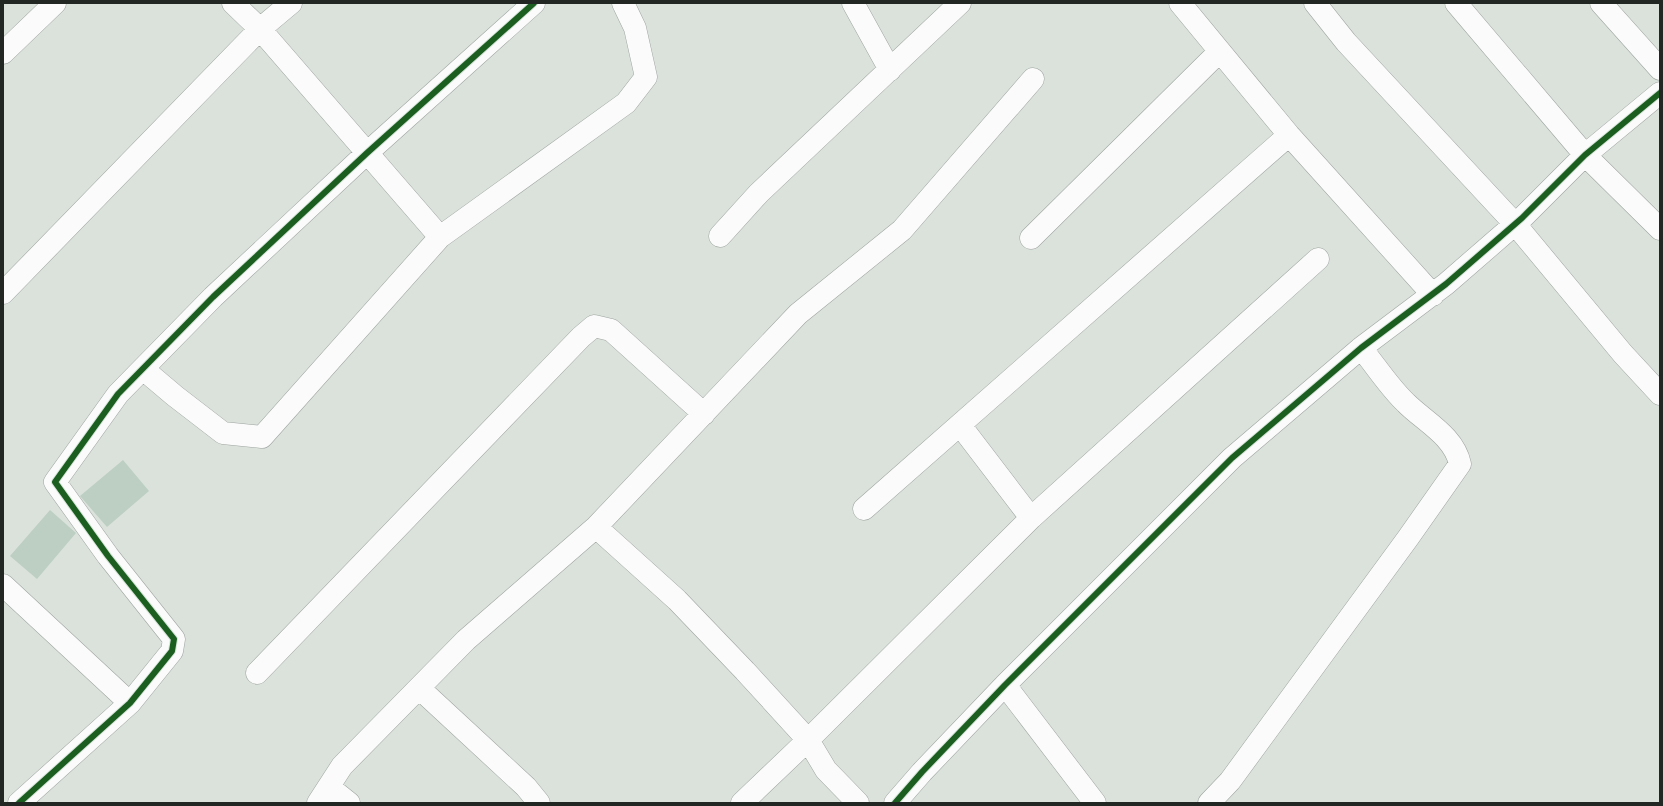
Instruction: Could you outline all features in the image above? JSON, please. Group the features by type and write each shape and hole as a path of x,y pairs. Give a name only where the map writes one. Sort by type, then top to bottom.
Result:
{"street":[{"path":"3,53 55,3"},
{"path":"233,3 260,29 440,237"},
{"path":"3,293 260,29 291,3"},
{"path":"19,803 130,703 172,651 174,639 108,556 55,482 118,394 213,297 367,153 534,3"},
{"path":"143,368 175,396 223,433 262,437 440,237 626,103 646,77 635,28 623,3"},
{"path":"853,3 890,70"},
{"path":"720,236 759,193 960,3"},
{"path":"1180,3 1289,135 1433,295"},
{"path":"1315,3 1346,42 1515,224 1623,354 1660,394"},
{"path":"1456,3 1585,155 1660,229"},
{"path":"1601,3 1660,69"},
{"path":"1031,238 1219,52"},
{"path":"350,803 324,795 342,766 466,640 596,527 798,314 902,230 1033,79"},
{"path":"895,803 922,772 1005,685 1232,458 1361,348 1433,295 1515,224 1585,155 1660,93"},
{"path":"864,509 1289,135"},
{"path":"742,803 808,740 1032,518 1318,260"},
{"path":"257,673 581,337 594,326 611,330 704,414"},
{"path":"1209,803 1235,775 1408,538 1460,464 1458,454 1445,437 1406,402 1361,348"},
{"path":"960,425 1032,518"},
{"path":"596,527 677,600 745,671 808,740 826,770 858,803"},
{"path":"3,585 130,703"},
{"path":"1005,685 1095,803"},
{"path":"419,688 526,787 539,803"}],"building":[{"path":"123,460 149,491 107,527 80,496"},
{"path":"50,510 76,533 37,579 10,556"}],"cycle path":[{"path":"19,803 130,703 172,651 174,639 108,556 55,482 118,394 213,297 367,153 534,3"},
{"path":"895,803 922,772 1005,685 1232,458 1361,348 1446,284 1522,218 1585,155 1660,93"}]}
